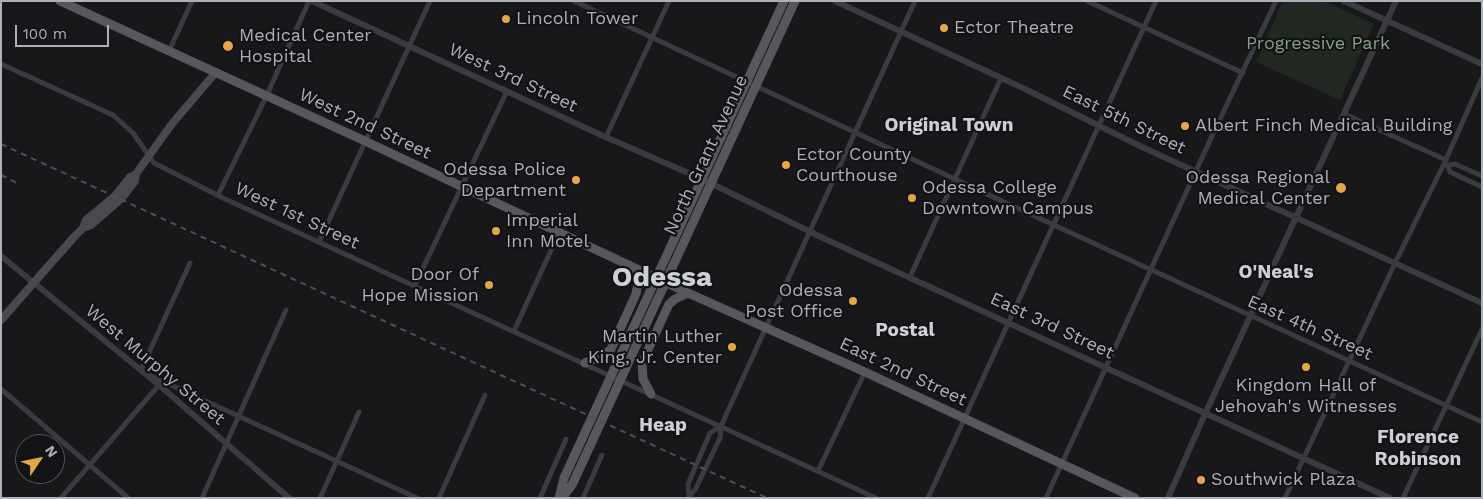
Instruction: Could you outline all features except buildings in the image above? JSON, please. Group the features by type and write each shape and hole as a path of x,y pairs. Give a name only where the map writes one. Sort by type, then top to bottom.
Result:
{"main road":[{"name":"North Grant Avenue","path":"561,498 564,478 784,1"},
{"name":"North Grant Avenue","path":"561,498 572,485 795,1"},
{"name":"West 2nd Street","path":"66,2 266,97 365,141 656,277"},
{"path":"1,320 33,282 84,228 86,220 114,196 130,177 136,174 178,116 216,72"},
{"path":"585,363 609,351 636,294 638,283 629,265"},
{"name":"East 2nd Street","path":"656,277 866,372 1134,498"},
{"path":"651,394 641,375 643,359 669,304 688,293"}],"street":[{"path":"169,51 192,1"},
{"path":"218,195 310,1"},
{"name":"West 3rd Street","path":"310,1 702,179"},
{"path":"319,242 430,1"},
{"name":"East 4th Street","path":"574,1 1053,225 1482,422"},
{"path":"606,137 669,1"},
{"name":"East 5th Street","path":"835,1 1196,172 1482,303"},
{"path":"689,497 696,488 720,438 721,426 915,1"},
{"path":"1087,1 1243,73"},
{"path":"928,498 1156,1"},
{"path":"1046,498 1276,1"},
{"path":"1344,1 1482,64"},
{"path":"1168,498 1396,1"},
{"name":"West 1st Street","path":"1,64 113,115 134,134 149,156 158,165 218,195 876,498"},
{"path":"910,277 1001,78"},
{"path":"1285,498 1395,263 1446,163 1482,78"},
{"path":"415,286 507,92"},
{"path":"1344,114 1446,163 1455,164 1482,176"},
{"path":"1446,163 1450,172 1482,187"},
{"name":"East 3rd Street","path":"702,179 810,232 1390,498"},
{"path":"514,331 559,233"},
{"name":"West Murphy Street","path":"1,256 159,385 289,498"},
{"path":"190,263 142,371 417,498"},
{"path":"202,498 286,310"},
{"path":"1403,498 1482,329"},
{"path":"818,471 866,372"},
{"path":"61,498 159,385"},
{"path":"1,389 128,498"},
{"path":"439,498 485,395"},
{"path":"320,498 359,412"},
{"path":"689,497 688,484 710,433 721,426"},
{"path":"540,498 566,440"},
{"path":"583,498 602,454"}],"green space":[{"name":"Progressive Park","path":"1283,1 1324,1 1374,24 1340,100 1256,62"}],"railway":[{"path":"1,144 767,498"},
{"path":"1,175 19,184"}],"place":[{"name":"Lincoln Tower","path":"506,19"},
{"name":"Ector Theatre","path":"944,28"},
{"name":"Medical Center Hospital","path":"228,46"},
{"name":"Albert Finch Medical Building","path":"1185,126"},
{"name":"Ector County Courthouse","path":"786,165"},
{"name":"Odessa Police Department","path":"576,180"},
{"name":"Odessa Regional Medical Center","path":"1341,188"},
{"name":"Odessa College Downtown Campus","path":"912,198"},
{"name":"Imperial Inn Motel","path":"496,231"},
{"name":"Door Of Hope Mission","path":"489,285"},
{"name":"Odessa Post Office","path":"853,301"},
{"name":"Martin Luther King, Jr. Center","path":"732,347"},
{"name":"Kingdom Hall of Jehovah's Witnesses","path":"1306,367"},
{"name":"Southwick Plaza","path":"1201,480"}],"district":[{"name":"Original Town","path":"949,125"},
{"name":"O'Neal's","path":"1276,272"},
{"name":"Odessa","path":"662,278"},
{"name":"Postal","path":"905,330"},
{"name":"Heap","path":"663,425"},
{"name":"Florence Robinson","path":"1418,448"}]}
